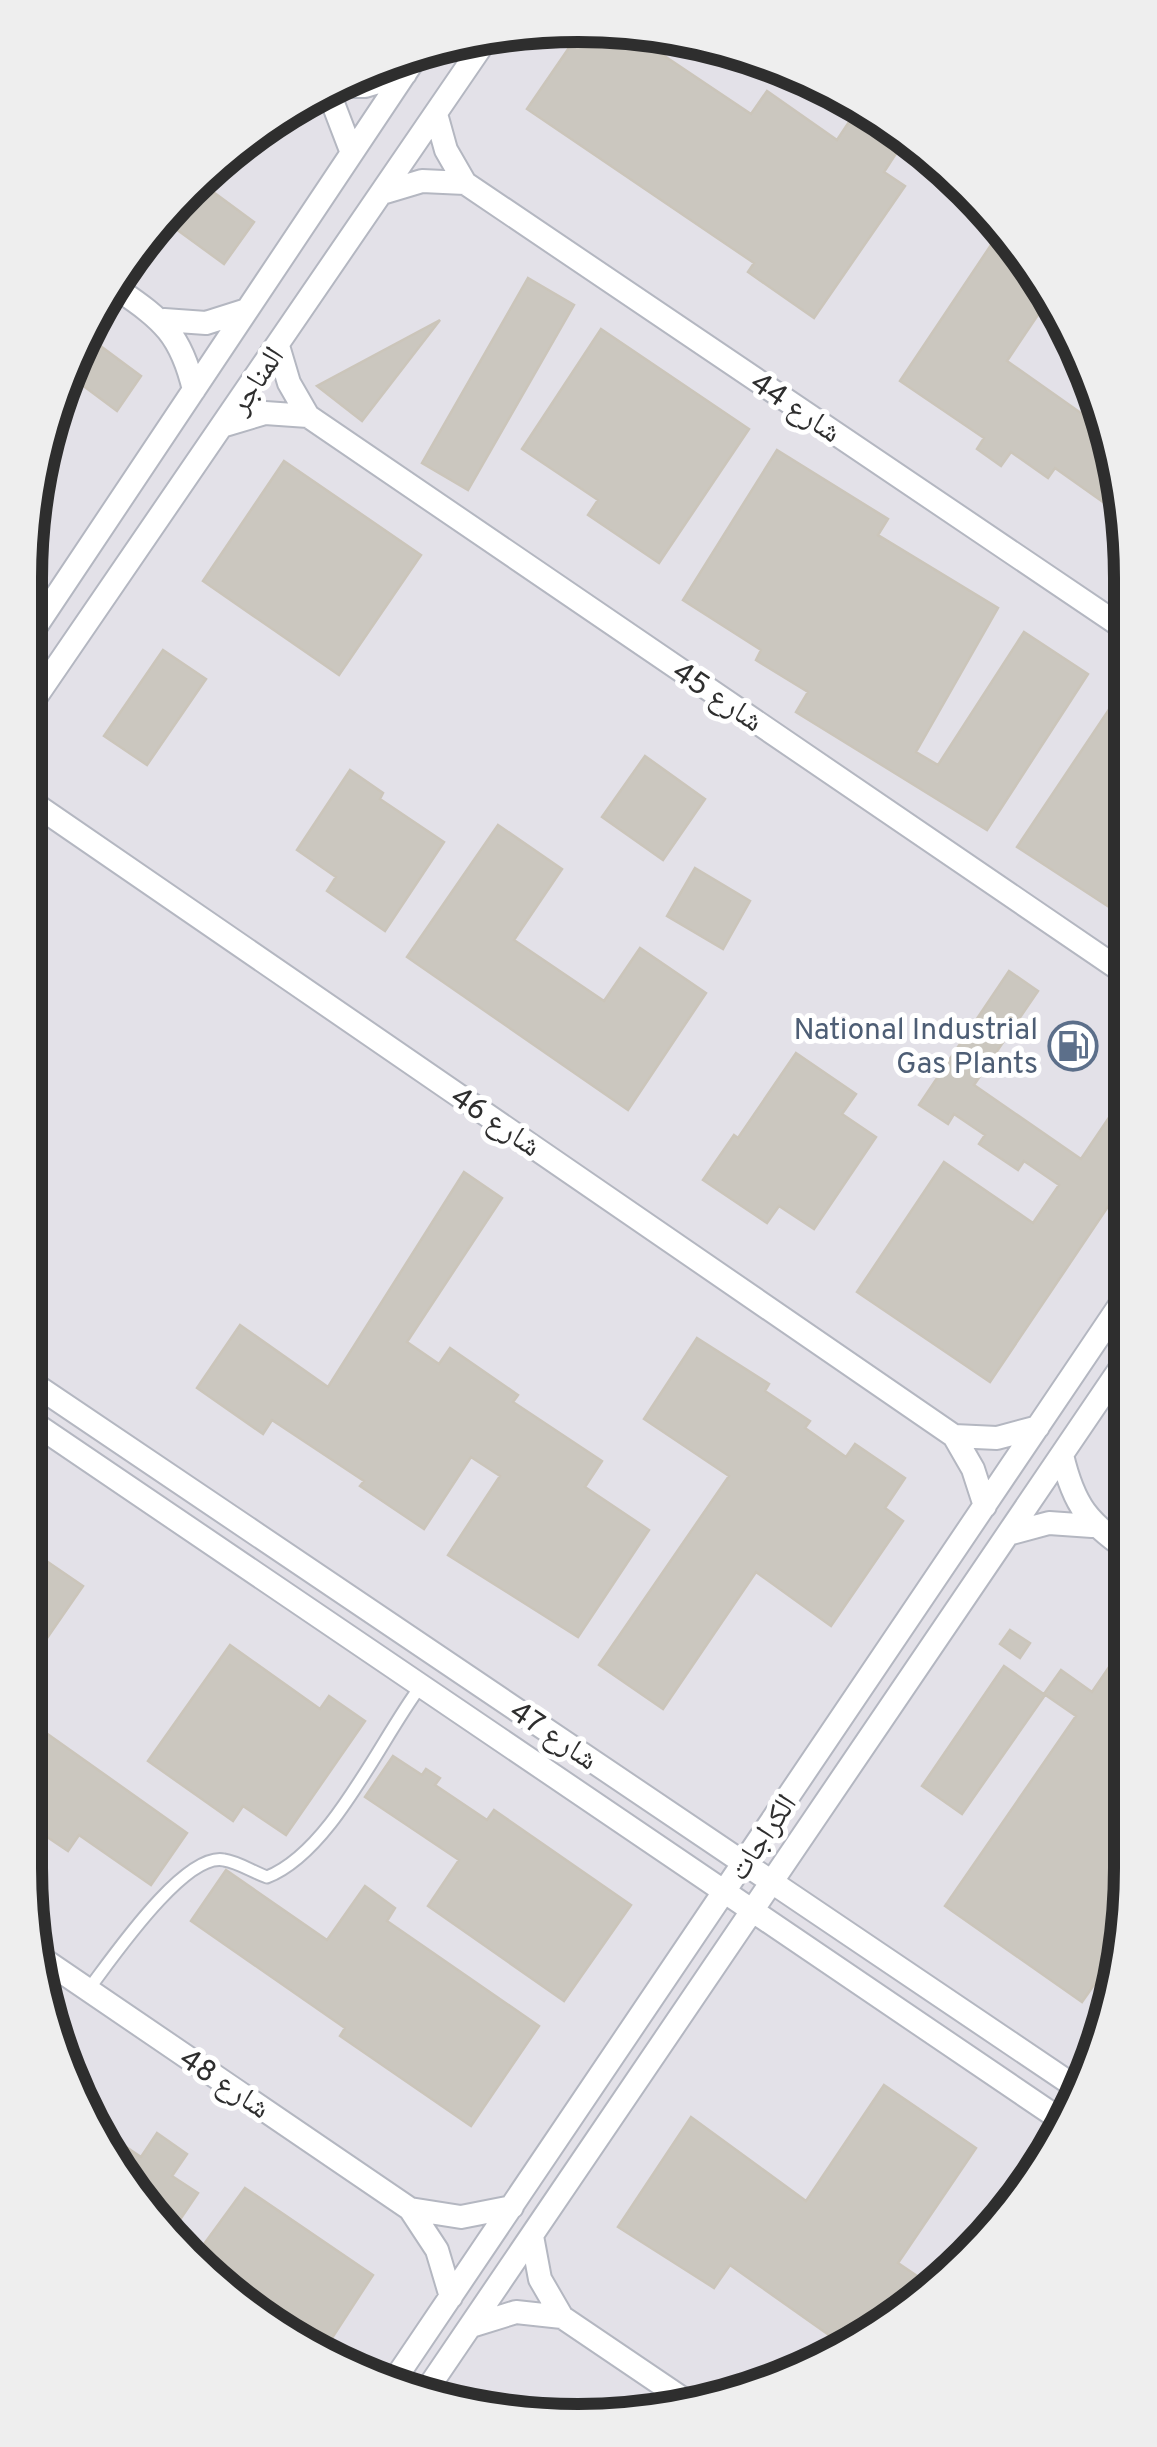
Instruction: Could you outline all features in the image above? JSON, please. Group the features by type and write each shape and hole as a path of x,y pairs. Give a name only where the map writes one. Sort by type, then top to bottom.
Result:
{"street":[{"name":"المناجر","path":"42,689 477,52"},
{"name":"المناجر","path":"42,618 408,70"},
{"path":"333,102 342,116 352,153"},
{"path":"436,114 446,150 464,183"},
{"path":"382,193 422,181 464,183"},
{"name":"شارع 44","path":"464,183 1114,621"},
{"path":"124,294 164,320 183,353 194,390"},
{"path":"164,320 206,322 246,310"},
{"name":"شارع 45","path":"278,346 289,383 308,416 1114,966"},
{"path":"225,425 265,413 308,416"},
{"name":"شارع 46","path":"42,813 954,1436 973,1469 985,1506"},
{"name":"الكراجات","path":"399,2373 1114,1314"},
{"name":"الكراجات","path":"431,2383 1114,1378"},
{"name":"شارع 47","path":"42,1389 1070,2083"},
{"path":"954,1436 997,1438 1038,1426"},
{"name":"شارع 47","path":"42,1429 1054,2115"},
{"path":"1062,1455 1073,1492 1092,1526 1114,1541"},
{"path":"1008,1534 1049,1523 1092,1526"},
{"name":"شارع 48","path":"52,1965 410,2209 438,2250 451,2297"},
{"name":"شارع 48","path":"410,2209 461,2217 512,2207"},
{"path":"532,2236 540,2279 562,2317 677,2395"},
{"path":"471,2326 516,2312 562,2317"}],"lane":[{"path":"88,1990 131,1932 201,1862 224,1860 267,1876 288,1868 325,1830 420,1687"}],"shaded area":[{"path":"578,42 683,53 784,83 846,114 905,153 958,199 1004,252 1043,311 1074,373 1096,440 1110,509 1114,578 1114,1868 1104,1973 1074,2074 1043,2136 981,2222 958,2248 905,2294 846,2333 784,2364 683,2394 614,2403 509,2400 406,2376 341,2349 252,2294 199,2248 133,2166 83,2074 53,1973 44,1904 42,578 53,474 83,373 133,281 199,199 281,133 373,83 474,53"}],"building":[{"path":"573,42 659,49 751,114 767,91 837,140 852,118 899,149 884,172 905,186 814,318 748,272 754,263 527,109"},
{"path":"210,189 254,222 224,264 174,227"},
{"path":"991,245 1006,255 1042,309 1007,361 1090,419 1110,507 1055,468 1048,478 1011,452 1001,466 977,449 984,438 900,381"},
{"path":"528,278 574,305 468,490 422,463"},
{"path":"440,320 362,421 317,386"},
{"path":"601,329 749,429 659,563 588,515 598,500 522,449"},
{"path":"97,343 141,376 117,411 79,383"},
{"path":"777,450 888,519 878,535 998,608 916,752 938,765 1024,632 1088,674 987,830 796,712 808,692 756,660 761,650 683,600"},
{"path":"284,461 421,555 339,675 203,581"},
{"path":"163,650 206,679 147,765 104,736"},
{"path":"1114,702 1114,910 1017,847"},
{"path":"645,756 705,799 663,860 602,817"},
{"path":"350,770 383,793 380,799 444,842 385,931 327,891 336,877 297,850"},
{"path":"498,825 562,869 514,940 604,1001 640,948 706,993 628,1110 407,957"},
{"path":"695,868 750,901 723,949 667,916"},
{"path":"1009,971 1038,991 974,1085 1081,1159 1114,1110 1114,1198 990,1382 857,1292 944,1162 1033,1223 1059,1185 1024,1161 1018,1170 979,1144 985,1135 954,1114 948,1124 919,1105"},
{"path":"796,1053 856,1094 842,1114 876,1137 814,1229 779,1206 767,1223 703,1180 734,1135 738,1138"},
{"path":"464,1172 502,1198 407,1342 439,1364 450,1348 518,1395 513,1402 602,1461 585,1487 649,1530 578,1637 448,1555 500,1476 471,1457 424,1529 360,1486 364,1481 272,1420 263,1434 197,1388 240,1325 328,1387"},
{"path":"697,1338 769,1384 765,1391 810,1421 805,1428 846,1457 855,1444 905,1478 885,1508 903,1521 831,1626 756,1572 663,1709 599,1665 729,1476 644,1419"},
{"path":"42,1558 83,1586 42,1645"},
{"path":"1010,1630 1030,1643 1020,1658 1000,1644"},
{"path":"230,1645 320,1709 329,1696 365,1721 286,1835 243,1806 233,1821 148,1761"},
{"path":"1114,1660 1110,1938 1105,1970 1082,2002 945,1906 1076,1716 1044,1694 1061,1670 1092,1692"},
{"path":"1004,1666 1045,1695 962,1814 922,1786"},
{"path":"42,1730 187,1833 151,1885 79,1835 68,1851 42,1833"},
{"path":"393,1756 422,1775 426,1769 440,1778 435,1785 487,1820 494,1810 631,1905 564,2001 428,1906 459,1860 365,1797"},
{"path":"226,1870 327,1940 365,1886 395,1908 387,1921 539,2026 471,2126 340,2036 345,2028 191,1921"},
{"path":"884,2085 976,2148 898,2263 922,2279 835,2339 730,2265 714,2288 618,2227 691,2117 806,2201"},
{"path":"157,2133 187,2154 172,2176 198,2193 177,2224 117,2141 141,2157"},
{"path":"1032,2149 1034,2150 1004,2195 967,2237"},
{"path":"245,2188 373,2275 329,2343 252,2294 200,2249"}],"place":[{"name":"National Industrial Gas Plants","path":"1073,1046"}]}
